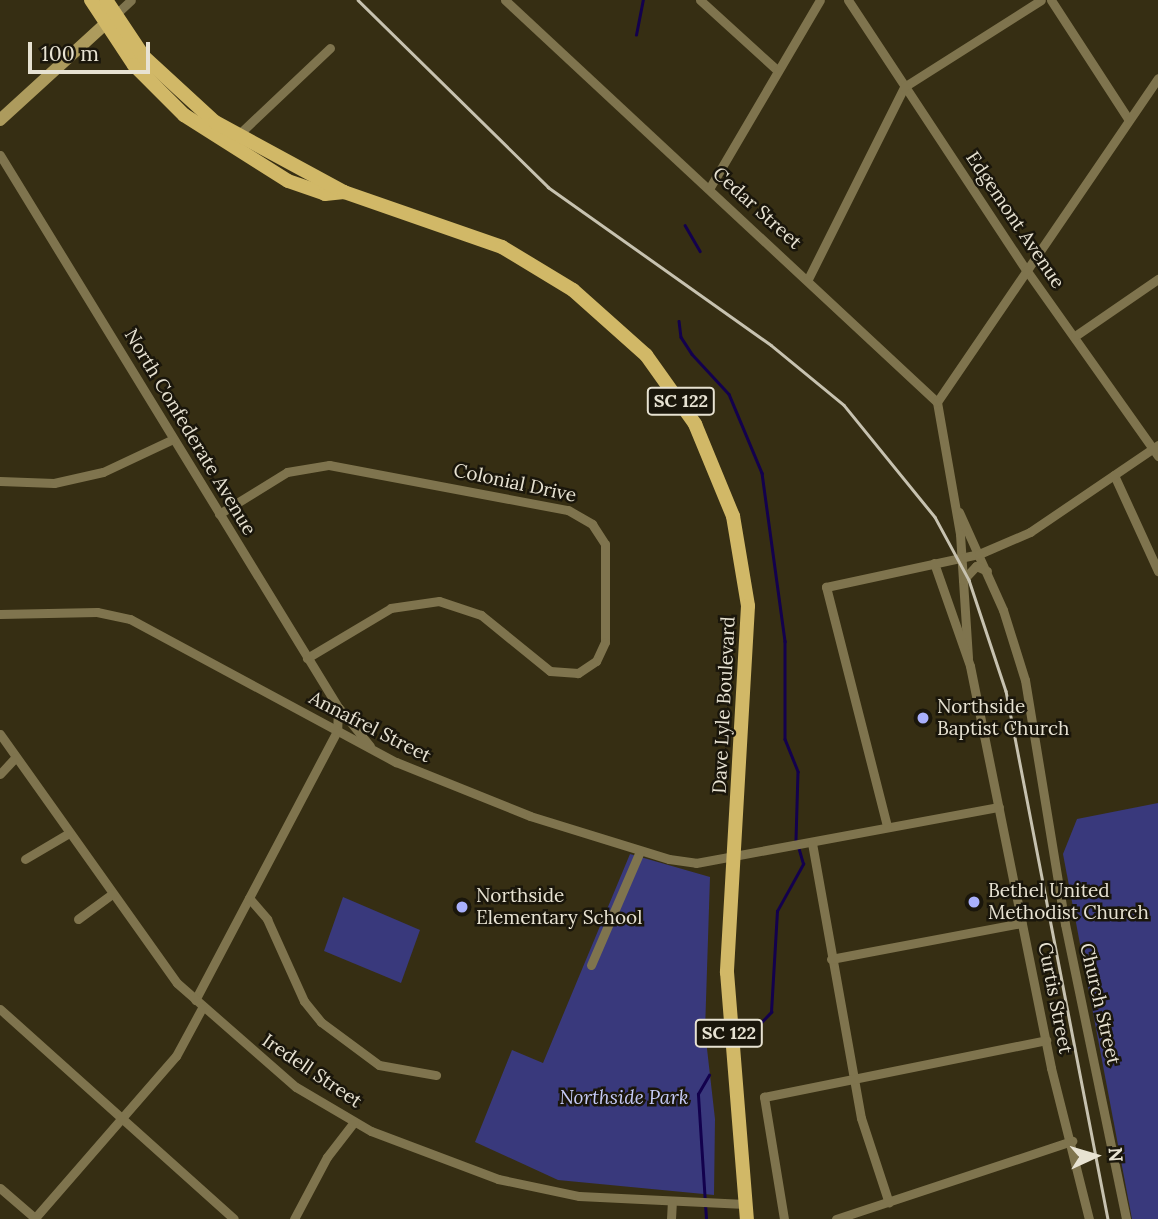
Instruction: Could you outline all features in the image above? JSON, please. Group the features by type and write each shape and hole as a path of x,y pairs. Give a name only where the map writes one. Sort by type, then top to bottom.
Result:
{"main road":[{"name":"Dave Lyle Boulevard","path":"91,0 166,80 233,141 288,181 325,194 344,192 472,233 550,274 626,334 695,424 733,516 748,606 733,857 728,1016 746,1212"},
{"name":"Dave Lyle Boulevard","path":"106,0 109,20"}],"street":[{"path":"0,120 131,0"},
{"name":"Cedar Street","path":"505,0 808,279 937,402"},
{"path":"700,0 778,71"},
{"path":"709,189 820,0"},
{"name":"Edgemont Avenue","path":"848,0 1027,271 1156,450"},
{"path":"808,279 904,87 1041,0"},
{"path":"1051,0 1129,120"},
{"path":"233,141 330,48"},
{"path":"937,402 1158,78"},
{"name":"North Confederate Avenue","path":"0,155 307,658 338,707 374,750"},
{"path":"1075,336 1158,279"},
{"name":"Curtis Street","path":"937,402 944,464 960,534 968,658"},
{"path":"0,481 54,484 103,472 173,439"},
{"path":"887,826 826,587 979,554 1030,532 1156,450"},
{"name":"Colonial Drive","path":"219,513 287,472 328,465 568,510 592,524 605,544 605,642 596,661 578,673 550,671 481,615 439,601 391,608 307,658"},
{"path":"1114,475 1158,571"},
{"name":"Church Street","path":"954,502 987,571 1013,640 1031,708 1065,924 1126,1219"},
{"path":"960,534 968,550 979,554"},
{"path":"963,579 979,554"},
{"name":"Curtis Street","path":"934,562 968,658 1046,1041 1089,1219"},
{"path":"963,579 976,566 987,571"},
{"name":"Annafrel Street","path":"0,614 97,612 130,620 374,750 472,794 640,851 696,863 999,807"},
{"path":"195,1000 337,731 338,707"},
{"name":"Iredell Street","path":"0,734 112,894 195,1000 296,1087 354,1122 431,1157 509,1182 579,1196 717,1205 746,1212"},
{"path":"0,774 16,757"},
{"path":"25,859 69,832"},
{"path":"802,845 831,959 871,1156 889,1203"},
{"path":"591,965 640,851"},
{"path":"78,919 112,894"},
{"path":"249,898 267,919 304,1001 321,1023 379,1065 436,1075"},
{"path":"831,959 1022,923"},
{"path":"0,1188 35,1218 176,1056 202,1008"},
{"path":"0,1009 124,1117 234,1219"},
{"path":"784,1219 763,1110 764,1097 775,1092 1046,1041"},
{"path":"294,1219 327,1157 354,1122"},
{"path":"836,1219 1072,1141"},
{"path":"671,1202 671,1219"}],"green space":[{"path":"1158,803 1158,1219 1132,1219 1063,854 1077,819"},
{"name":"Northside Park","path":"630,854 710,877 705,1031 715,1119 714,1195 558,1180 475,1142 512,1050 543,1063"},
{"path":"343,897 420,930 401,983 324,951"}],"waterway":[{"path":"636,35 643,0"},
{"path":"685,225 700,251"},
{"path":"679,321 681,337 692,354 729,394 762,473 785,641 785,739 798,772 796,841"},
{"path":"747,1037 771,1012 777,911 803,864 798,847"},
{"path":"706,1219 698,1094 709,1075"}],"railway":[{"path":"358,0 548,187 771,345 844,405 935,517 969,580 1006,691 1108,1219"}],"place":[{"name":"Northside Baptist Church","path":"923,718"},
{"name":"Bethel United Methodist Church","path":"974,902"},
{"name":"Northside Elementary School","path":"462,907"}]}
